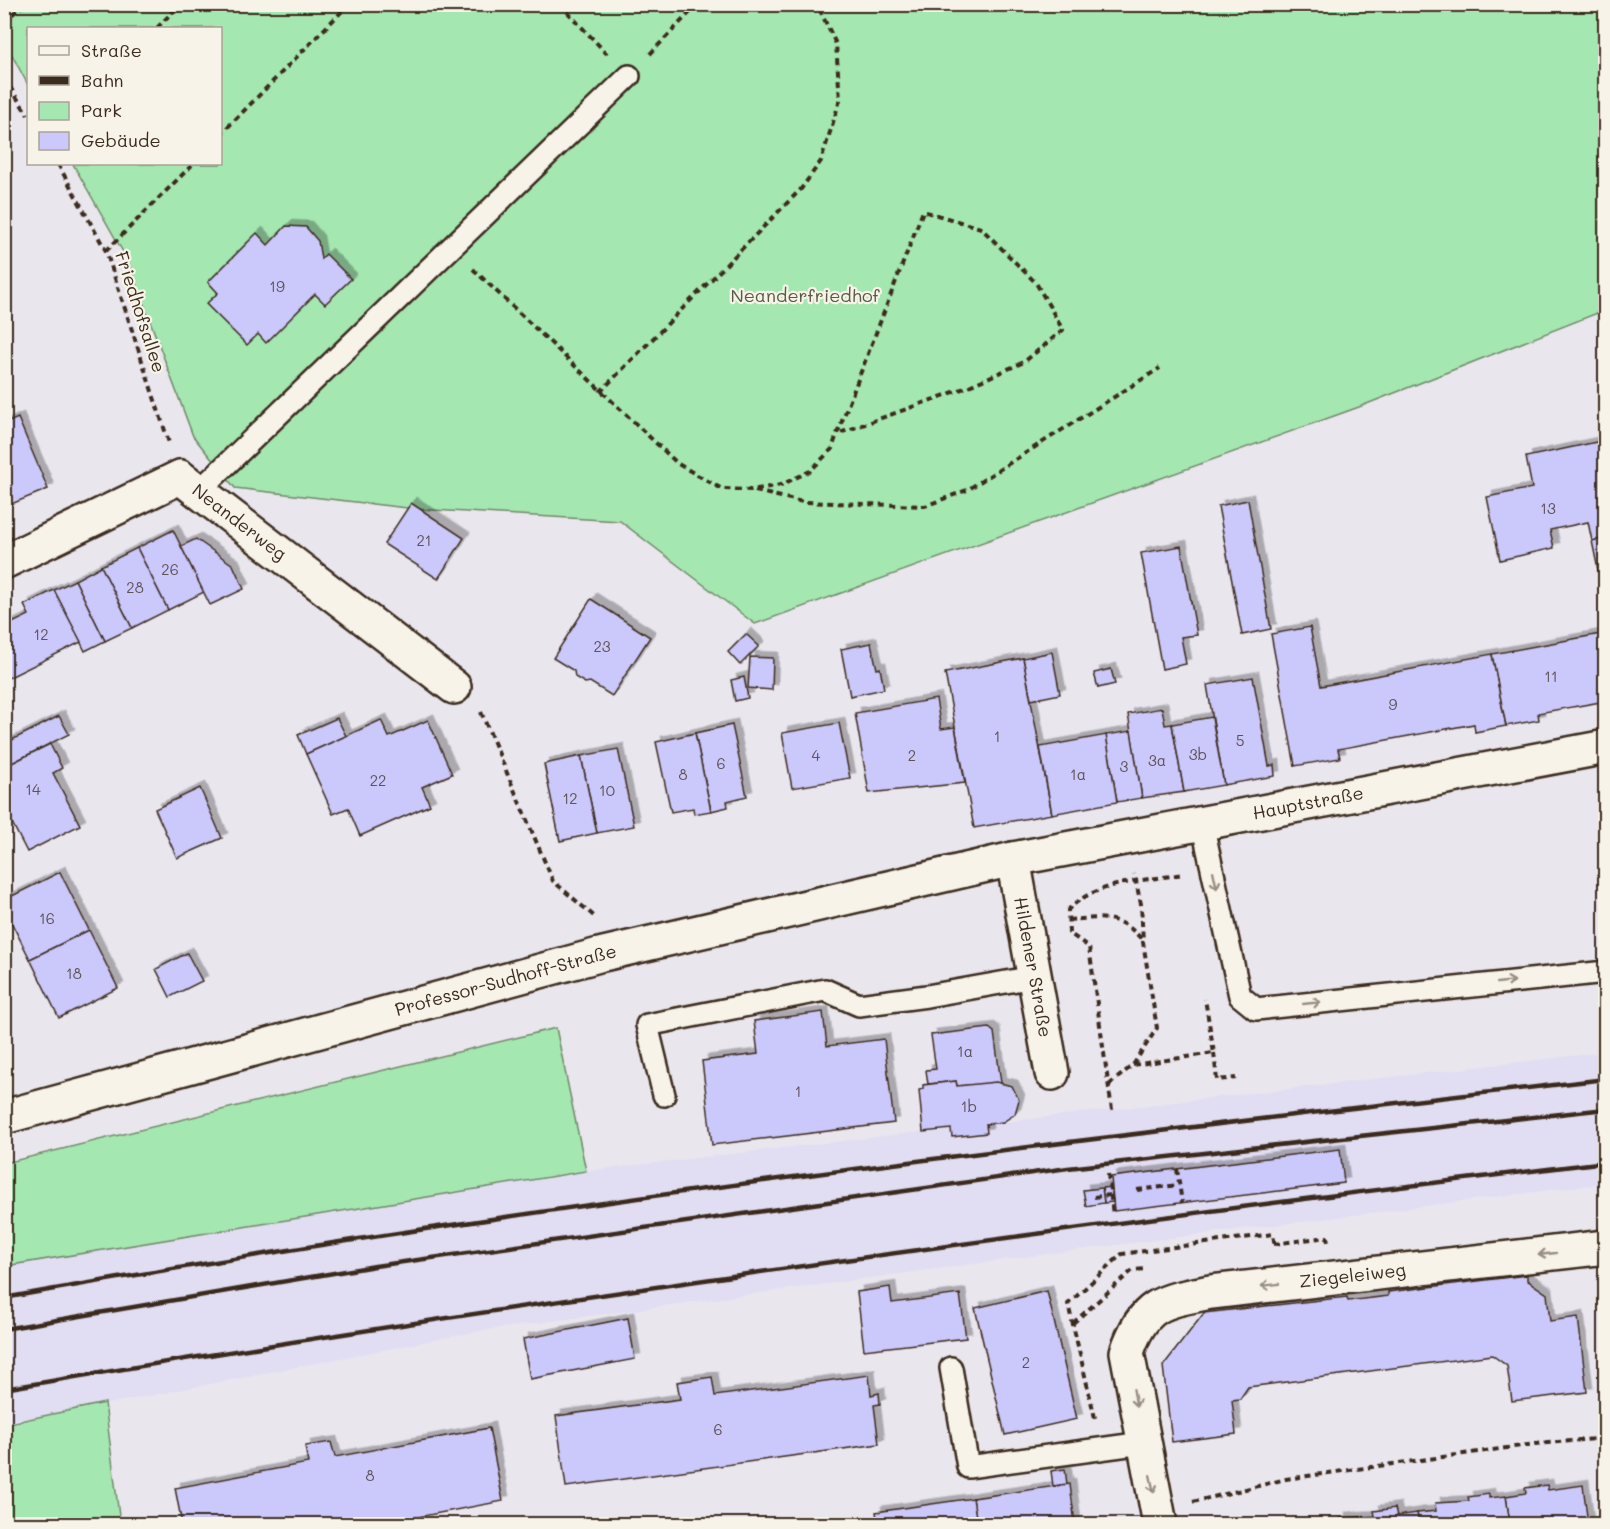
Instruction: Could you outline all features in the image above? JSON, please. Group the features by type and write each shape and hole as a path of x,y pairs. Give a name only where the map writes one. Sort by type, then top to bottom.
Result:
{"street":[{"name":"Neanderweg","path":"4,562 190,483 454,687"},
{"name":"Hauptstraße","path":"1013,860 1605,747"},
{"name":"Hildener Straße","path":"1013,860 1052,1073"},
{"name":"Professor-Sudhoff-Straße","path":"4,1117 599,955 1013,860"},
{"name":"Ziegeleiweg","path":"1143,1443 1127,1352 1134,1330 1149,1312 1167,1301 1244,1288 1602,1248"},
{"path":"1143,1443 1159,1516"}],"lane":[{"path":"190,483 451,247 629,76"},
{"path":"1202,823 1240,996 1256,1009 1605,972"},
{"path":"664,1095 647,1025 825,990 859,1005 927,996 1034,977"},
{"path":"951,1368 968,1467 1143,1443"}],"path":[{"path":"4,21 25,4"},
{"path":"158,27 180,4"},
{"path":"222,133 349,4"},
{"path":"560,4 629,76 698,4"},
{"path":"600,392 801,189 821,161 840,100 836,44 817,4"},
{"path":"4,78 27,113"},
{"name":"Friedhofsallee","path":"59,165 106,251 190,483"},
{"path":"106,251 192,165"},
{"path":"751,490 781,485 810,471 832,449 837,434 923,211 981,228 1036,283 1063,330 1024,362 962,389 837,434"},
{"path":"451,247 600,392 678,464 722,489 751,490 803,502 925,506 967,490 1160,368"},
{"path":"454,687 479,708 553,881 604,925"},
{"path":"1112,1110 1089,947 1069,933 1068,910 1078,898 1097,891 1187,874"},
{"path":"1109,1085 1133,1065 1157,1028 1143,942 1141,904"},
{"path":"1068,920 1109,917 1132,928 1143,942"},
{"path":"1204,990 1217,1080 1236,1078"},
{"path":"1133,1065 1214,1053"},
{"path":"1177,1169 1182,1203"},
{"path":"1108,1174 1113,1215"},
{"path":"1137,1190 1179,1185"},
{"path":"1094,1197 1110,1195"},
{"path":"1102,1448 1068,1304 1122,1254 1273,1234 1274,1244 1314,1238"},
{"path":"1131,1245 1132,1252"},
{"path":"1602,1248 1605,1330"},
{"path":"1159,1516 1286,1479 1535,1444 1605,1438"}],"shaded area":[{"path":"1605,1052 1605,1183 1061,1252 479,1331 5,1424 5,1266 586,1171"}],"green space":[{"name":"Neanderfriedhof","path":"5,4 1605,5 1605,310 1359,407 755,624 620,521 416,509 235,488 193,436 127,259 74,165 222,165 222,27 27,27 27,83 12,55 5,55"},
{"path":"556,1028 586,1171 5,1266 5,1163"},
{"path":"105,1403 120,1524 5,1524 5,1424"}],"building":[{"path":"286,226 306,227 318,241 321,259 326,254 351,279 325,304 315,294 266,343 258,334 247,345 206,304 218,293 208,282 257,233 268,245"},
{"path":"18,418 48,489 4,507 4,424"},
{"path":"1606,440 1606,538 1592,541 1588,522 1550,530 1554,548 1500,560 1487,497 1532,488 1526,457"},
{"path":"1248,500 1271,629 1242,635 1218,506"},
{"path":"411,503 464,538 438,579 384,544"},
{"path":"173,530 204,592 168,610 137,548"},
{"path":"1606,538 1606,608 1592,541"},
{"path":"196,539 233,565 244,589 210,605 181,546"},
{"path":"1181,546 1197,635 1181,637 1186,664 1162,669 1141,553"},
{"path":"137,548 168,610 132,628 101,566"},
{"path":"101,566 132,628 105,641 75,580"},
{"path":"75,580 105,641 85,651 54,590"},
{"path":"54,590 81,642 8,678 4,671 4,627 29,615 24,605"},
{"path":"591,599 650,637 612,696 590,682 585,683 575,677 574,671 553,658"},
{"path":"1310,627 1321,686 1492,654 1506,726 1475,732 1474,724 1338,749 1340,758 1295,766 1271,634"},
{"path":"1606,633 1606,701 1538,713 1539,720 1506,726 1492,654"},
{"path":"746,634 759,646 740,665 728,652"},
{"path":"871,643 877,669 880,668 884,689 850,696 841,649"},
{"path":"1052,652 1060,694 1031,700 1023,658"},
{"path":"750,657 773,658 772,690 748,688"},
{"path":"1023,658 1052,814 974,828 945,673"},
{"path":"1111,669 1115,684 1098,688 1094,673"},
{"path":"744,677 748,698 735,701 731,680"},
{"path":"1253,677 1269,766 1274,765 1275,776 1224,785 1207,685"},
{"path":"936,699 941,729 955,727 965,783 869,793 855,713"},
{"path":"1162,708 1165,725 1172,724 1184,792 1142,798 1128,714"},
{"path":"59,716 69,734 4,767 4,744"},
{"path":"1212,717 1224,785 1184,792 1172,724"},
{"path":"337,718 346,736 306,754 298,735"},
{"path":"381,720 389,737 428,720 452,774 422,787 430,805 360,836 348,808 333,814 306,754"},
{"path":"839,723 850,778 792,788 782,733"},
{"path":"732,725 747,796 727,801 728,807 711,811 695,733"},
{"path":"1131,731 1142,798 1117,802 1106,735"},
{"path":"695,733 711,811 694,814 693,808 671,812 656,742"},
{"path":"1106,735 1117,802 1052,814 1040,747"},
{"path":"50,744 62,768 53,773 80,825 27,852 4,807 4,767"},
{"path":"618,749 634,826 597,833 581,756"},
{"path":"581,756 597,833 560,841 544,764"},
{"path":"200,788 222,838 177,858 155,809"},
{"path":"60,872 89,930 30,959 4,908 4,900"},
{"path":"89,930 118,988 59,1018 30,959"},
{"path":"187,953 202,981 170,997 156,969"},
{"path":"823,1012 827,1046 884,1039 894,1123 712,1145 702,1061 758,1054 754,1021"},
{"path":"989,1028 994,1032 1001,1083 957,1086 956,1081 928,1084 926,1070 936,1069 931,1035"},
{"path":"956,1081 957,1086 996,1082 1012,1086 1019,1100 1015,1114 1003,1122 986,1124 987,1133 952,1137 951,1129 923,1132 919,1090 923,1089 923,1085"},
{"path":"1340,1149 1344,1183 1114,1211 1111,1177"},
{"path":"1111,1187 1113,1202 1104,1203 1102,1188"},
{"path":"1102,1188 1104,1203 1086,1206 1083,1190"},
{"path":"1527,1275 1527,1280 1547,1294 1550,1321 1578,1317 1587,1392 1512,1401 1507,1366 1492,1355 1248,1387 1240,1399 1232,1400 1236,1434 1172,1442 1163,1366 1204,1313 1347,1297 1348,1301 1388,1296 1388,1292"},
{"path":"890,1287 892,1303 960,1294 966,1338 864,1350 857,1292"},
{"path":"1047,1291 1077,1419 1005,1435 975,1308"},
{"path":"628,1318 635,1359 530,1379 523,1339"},
{"path":"869,1375 871,1395 879,1393 880,1404 874,1405 879,1444 566,1487 556,1416 680,1399 677,1382 712,1377 715,1396"},
{"path":"489,1428 503,1501 381,1524 182,1524 175,1488 308,1463 305,1446 331,1442 335,1457"},
{"path":"1065,1469 1067,1484 1053,1486 1051,1471"},
{"path":"1070,1484 1075,1524 977,1524 973,1498"},
{"path":"1547,1485 1548,1490 1583,1485 1588,1524 1510,1524 1506,1496 1526,1493 1525,1488"},
{"path":"1489,1494 1489,1498 1506,1496 1510,1524 1419,1524 1417,1513 1436,1511 1435,1503 1469,1501 1468,1497"},
{"path":"973,1498 977,1524 878,1524 876,1512"},
{"path":"1395,1508 1397,1516 1417,1513 1419,1524 1341,1524 1340,1518 1375,1516 1374,1511"}],"railway":[{"path":"4,1298 403,1232 603,1203 1004,1150 1606,1079"},
{"path":"4,1329 375,1266 1068,1168 1606,1109"},
{"path":"4,1389 603,1294 1004,1238 1606,1162"}]}
